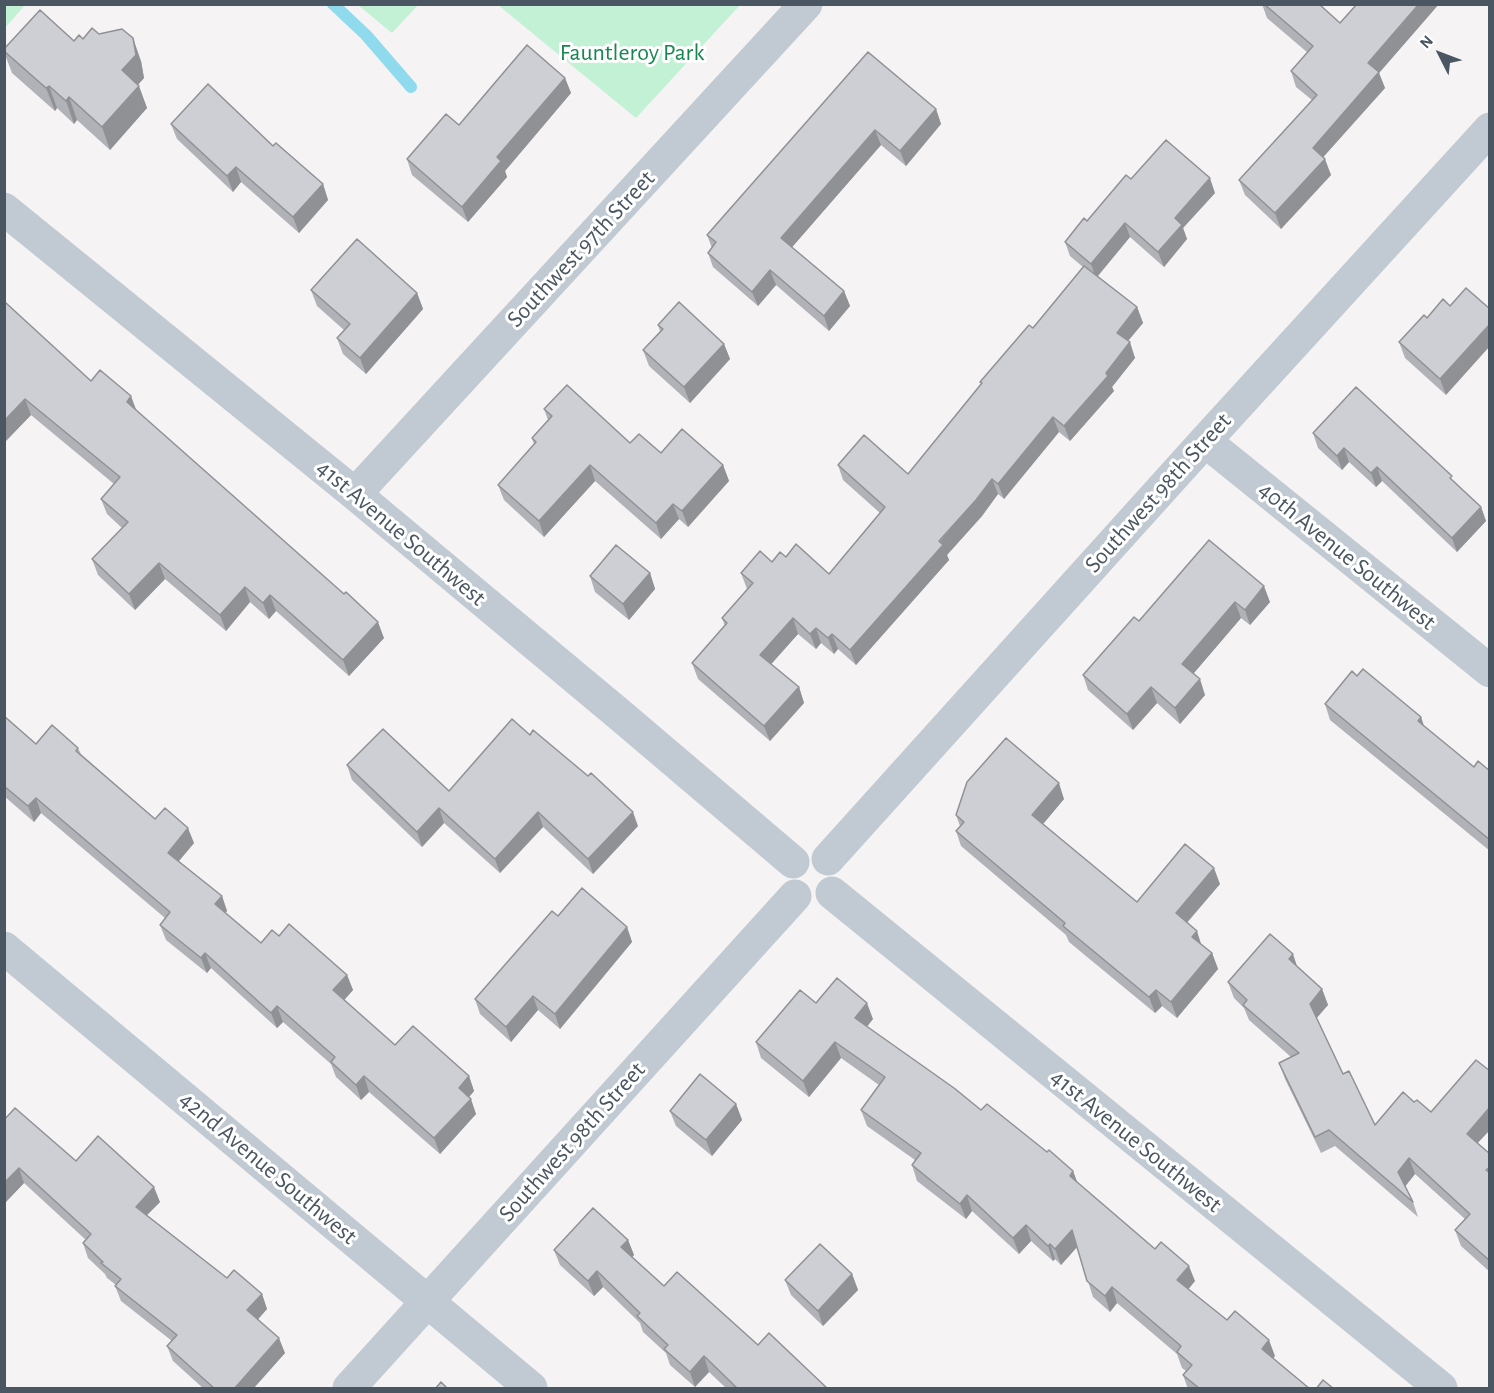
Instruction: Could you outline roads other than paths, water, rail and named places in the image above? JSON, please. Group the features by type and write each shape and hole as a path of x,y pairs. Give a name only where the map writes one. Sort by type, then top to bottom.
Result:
{"street":[{"name":"Southwest 97th Street","path":"355,495 806,4"},
{"name":"Southwest 98th Street","path":"828,860 1205,441 1490,129"},
{"name":"41st Avenue Southwest","path":"4,209 355,495 793,862"},
{"name":"40th Avenue Southwest","path":"1205,441 1490,671"},
{"path":"811,853 819,854 828,860 835,869 837,877 832,893 817,902 808,903 795,896 788,887 787,878 793,862 804,854 811,853"},
{"name":"41st Avenue Southwest","path":"832,893 1441,1389"},
{"name":"Southwest 98th Street","path":"349,1389 795,896"},
{"name":"42nd Avenue Southwest","path":"4,948 531,1389"}],"waterway":[{"path":"333,4 366,35 411,87"}],"park label":[{"name":"Fauntleroy Park","path":"632,53"}]}
